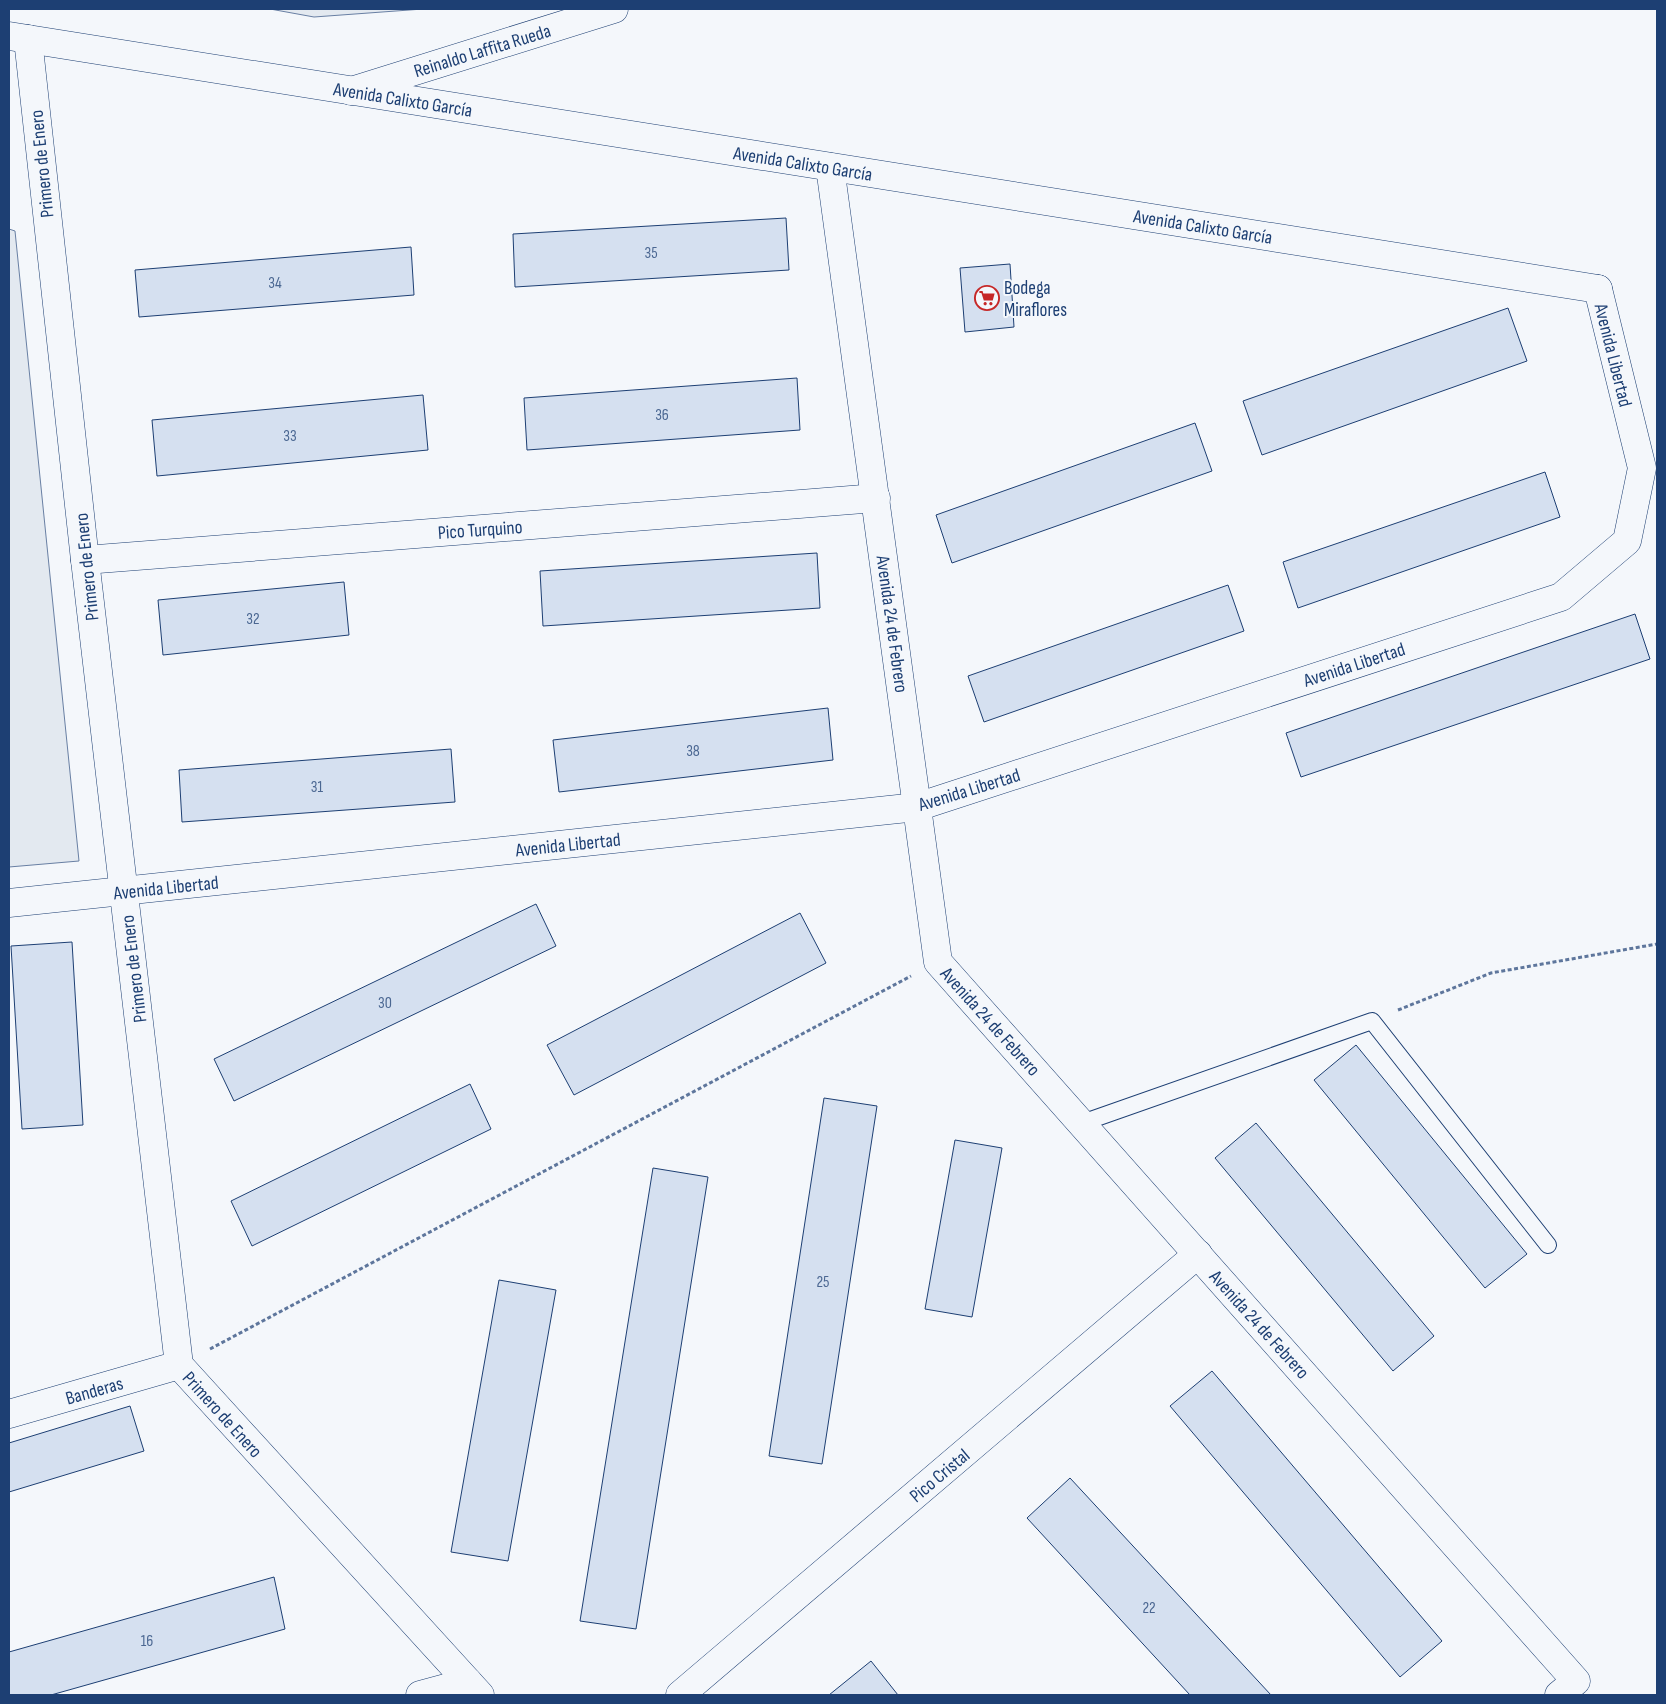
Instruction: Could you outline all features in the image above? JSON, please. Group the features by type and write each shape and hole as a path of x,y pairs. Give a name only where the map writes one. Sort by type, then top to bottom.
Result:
{"street":[{"name":"Reinaldo Laffita Rueda","path":"351,91 614,9"},
{"name":"Avenida Calixto García","path":"18,38 1598,289"},
{"name":"Primero de Enero","path":"18,38 85,560 178,1365 474,1688"},
{"name":"Avenida 24 de Febrero","path":"830,167 938,962 1198,1254 1567,1688"},
{"name":"Avenida Libertad","path":"9,903 917,807 1561,596 1627,541 1642,468 1598,289"},
{"name":"Pico Turquino","path":"85,560 876,498"},
{"name":"Pico Cristal","path":"680,1695 1198,1254"},
{"name":"Banderas","path":"9,1414 178,1365"},
{"path":"420,1695 474,1688"}],"lane":[{"path":"1082,1123 1372,1021 1548,1245"}],"path":[{"path":"1372,1021 1491,973 1657,944"},
{"path":"178,1365 938,962"}],"shaded area":[{"path":"270,9 423,9 314,17"},
{"path":"9,229 15,231 79,861 9,867"}],"building":[{"path":"786,218 789,270 515,287 513,234"},
{"path":"411,247 414,295 139,317 135,270"},
{"name":"Bodega Miraflores","path":"1010,264 1014,327 965,332 960,268"},
{"path":"1508,308 1527,361 1262,455 1243,401"},
{"path":"797,378 800,430 527,450 524,398"},
{"path":"423,395 428,450 157,476 152,420"},
{"path":"1195,423 1212,471 952,563 936,515"},
{"path":"1545,472 1560,517 1298,608 1283,562"},
{"path":"817,553 820,608 543,626 540,571"},
{"path":"344,582 349,635 163,655 158,600"},
{"path":"1228,585 1244,631 984,722 968,676"},
{"path":"1635,614 1650,659 1301,777 1286,733"},
{"path":"828,708 833,760 559,792 553,740"},
{"path":"451,749 455,802 182,822 179,770"},
{"path":"536,904 556,946 234,1101 214,1059"},
{"path":"800,913 826,963 574,1095 547,1045"},
{"path":"72,942 83,1125 22,1129 11,946"},
{"path":"1356,1045 1527,1254 1485,1288 1314,1080"},
{"path":"470,1084 491,1129 252,1246 231,1201"},
{"path":"824,1098 877,1106 822,1464 769,1456"},
{"path":"1256,1123 1434,1336 1393,1371 1215,1158"},
{"path":"955,1140 1002,1148 972,1317 925,1309"},
{"path":"653,1168 708,1177 636,1629 580,1621"},
{"path":"499,1280 556,1290 508,1561 451,1552"},
{"path":"1212,1371 1442,1641 1400,1677 1170,1406"},
{"path":"130,1406 144,1451 9,1492 9,1443"},
{"path":"1070,1478 1271,1695 1190,1695 1027,1518"},
{"path":"274,1577 285,1629 51,1695 9,1695 9,1652"},
{"path":"871,1661 898,1695 829,1695"}],"place":[{"name":"Bodega Miraflores","path":"987,298"}]}
